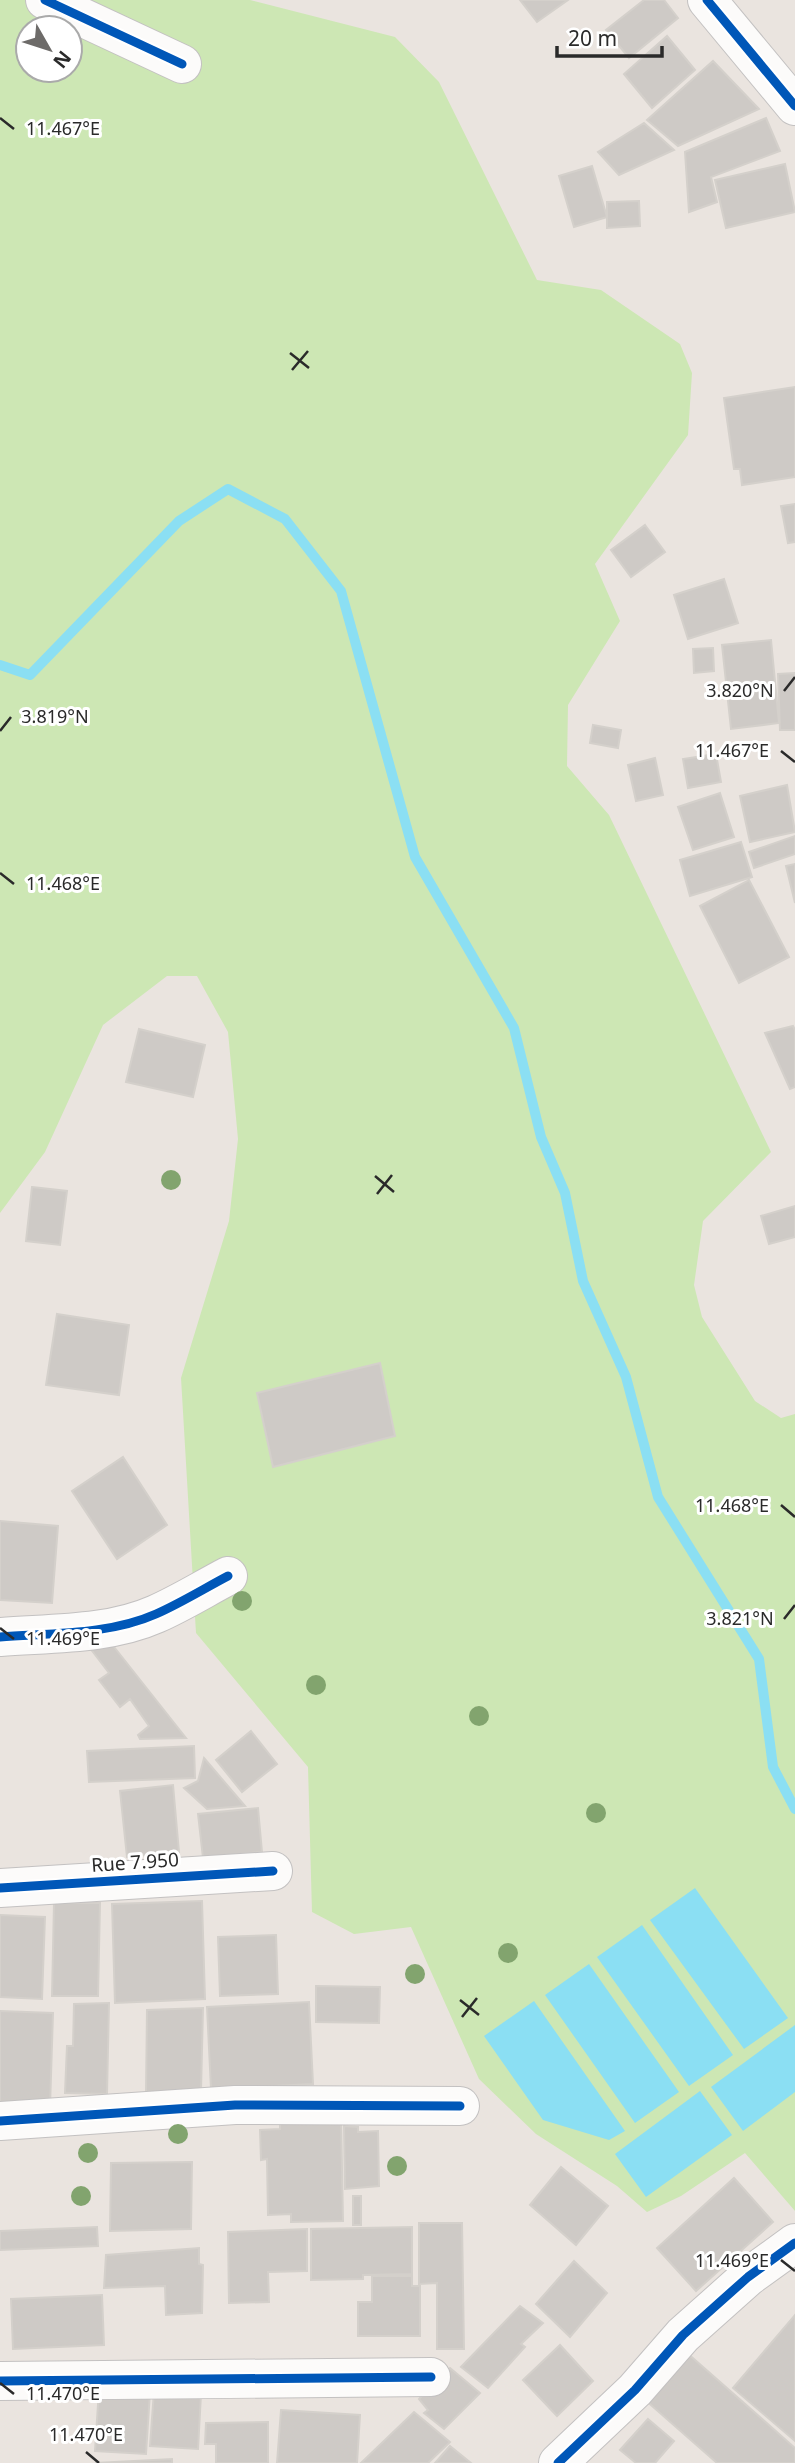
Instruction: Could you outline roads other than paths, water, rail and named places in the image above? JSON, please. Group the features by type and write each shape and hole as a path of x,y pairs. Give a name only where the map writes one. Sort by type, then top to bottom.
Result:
{"street":[{"path":"45,0 182,64"},
{"path":"707,0 795,106"},
{"path":"0,1637 75,1632 114,1626 154,1615 228,1576"},
{"name":"Rue 7.950","path":"0,1888 273,1871"},
{"path":"0,2121 235,2105 460,2106"},
{"path":"558,2463 635,2390 683,2335 748,2277 795,2244"},
{"path":"0,2381 431,2377"}],"water":[{"path":"695,1888 788,2018 744,2049 650,1920"},
{"path":"642,1925 733,2055 689,2086 597,1957"},
{"path":"589,1964 679,2092 635,2123 545,1995"},
{"path":"534,2001 625,2131 609,2140 543,2120 484,2036"},
{"path":"795,2025 795,2092 743,2131 711,2087"},
{"path":"700,2091 732,2135 646,2197 615,2154"}],"waterway":[{"path":"0,665 30,675 179,521 228,489 285,519 341,591 415,857 514,1028 541,1137 565,1193 583,1281 626,1377 658,1497 759,1659 773,1767 795,1809"}]}
